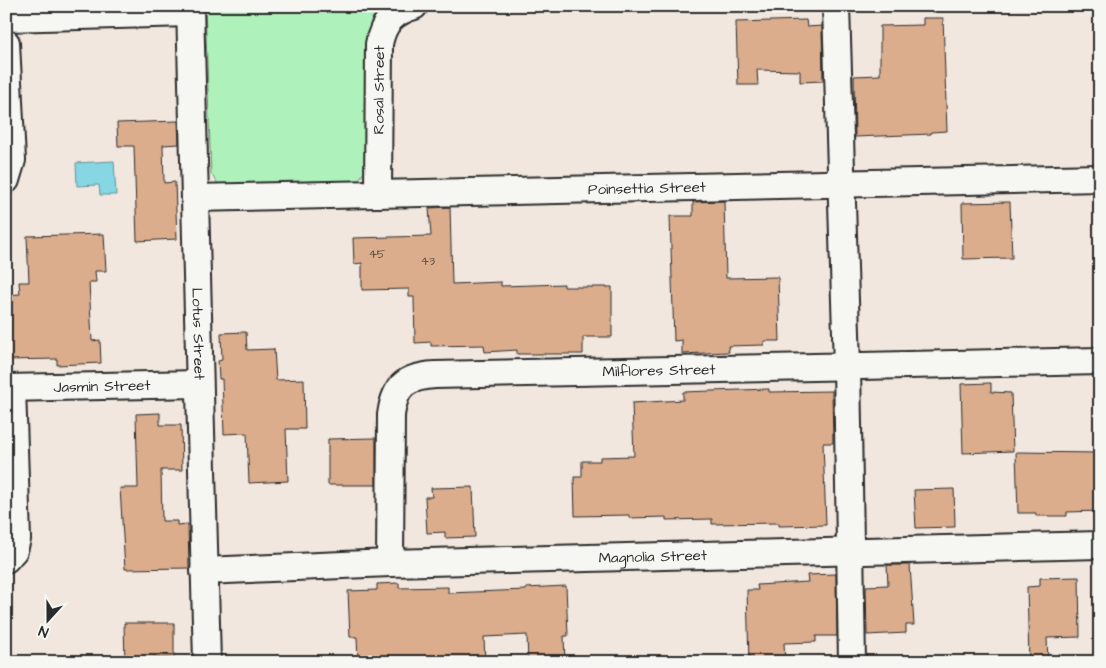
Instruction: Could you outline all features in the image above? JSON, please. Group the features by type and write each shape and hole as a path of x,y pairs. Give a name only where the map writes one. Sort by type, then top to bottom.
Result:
{"street":[{"name":"Rosal Street","path":"378,194 379,44 381,30 389,18 402,10 414,6"},
{"path":"836,6 842,184 852,662"},
{"path":"6,18 190,10"},
{"name":"Lotus Street","path":"190,10 207,662"},
{"path":"6,42 12,160 6,180"},
{"name":"Poinsettia Street","path":"195,198 1100,178"},
{"name":"Milflores Street","path":"390,563 391,415 395,396 399,388 413,378 434,374 1100,361"},
{"name":"Jasmin Street","path":"9,388 199,384"},
{"path":"6,559 14,550 17,538 9,388"},
{"name":"Magnolia Street","path":"204,570 390,563 1100,545"}],"green space":[{"path":"205,6 382,6 372,18 367,37 366,169 358,181 351,183 219,185 211,174"}],"water":[{"path":"114,161 116,195 100,195 99,185 77,186 76,163"}],"building":[{"path":"923,18 943,18 947,131 931,132 931,134 855,137 854,76 880,75 880,26 923,25"},
{"path":"806,20 807,27 822,26 823,81 800,82 800,71 757,70 758,85 738,85 736,22"},
{"path":"178,121 179,144 163,145 164,183 175,182 177,239 137,241 134,146 118,146 117,123"},
{"path":"724,201 726,278 778,277 780,341 764,341 764,345 728,346 729,352 682,354 682,340 674,341 670,216 693,216 693,202"},
{"path":"1010,202 1012,258 963,259 962,203"},
{"path":"450,207 452,284 501,282 501,286 564,284 564,287 612,287 612,337 583,337 583,354 517,354 517,350 485,352 484,345 431,346 431,342 415,343 414,297 409,297 409,289 362,290 362,263 354,264 353,238 431,236 429,208"},
{"path":"104,234 106,271 95,271 96,282 89,282 92,341 100,340 101,363 57,365 57,359 6,360 6,295 20,294 19,282 29,282 27,236"},
{"path":"246,332 247,350 274,349 276,380 304,379 305,429 286,429 288,481 249,483 247,433 224,434 222,379 219,379 218,361 222,360 221,333"},
{"path":"991,383 991,392 1011,393 1013,451 963,453 961,384"},
{"path":"769,389 769,392 832,391 833,443 823,443 826,525 779,526 779,523 712,524 712,519 666,520 666,517 629,518 629,515 575,516 574,477 582,477 582,461 600,461 600,457 634,456 632,403 683,400 683,392"},
{"path":"160,413 160,425 181,425 182,470 161,470 162,521 177,521 177,525 188,524 189,568 125,569 120,488 138,488 136,414"},
{"path":"376,438 376,485 328,485 328,439"},
{"path":"1016,452 1100,453 1100,511 1067,512 1067,516 1036,516 1036,513 1018,513"},
{"path":"473,487 475,537 445,538 445,532 427,533 425,497 432,497 431,488"},
{"path":"954,489 955,527 916,528 914,490"},
{"path":"887,565 910,565 914,625 906,625 906,633 867,635 866,586 888,585"},
{"path":"836,574 837,636 816,636 816,642 784,643 785,662 749,662 747,590 758,590 757,585 808,582 807,575"},
{"path":"1079,577 1080,637 1047,638 1048,662 1029,662 1027,587 1040,586 1040,578"},
{"path":"399,583 399,588 448,587 448,593 526,590 526,588 566,586 568,636 564,636 565,662 528,662 527,635 484,637 485,662 358,662 357,637 350,637 348,591 377,590 377,584"},
{"path":"124,623 174,623 174,657 153,658 153,662 125,662"}]}
